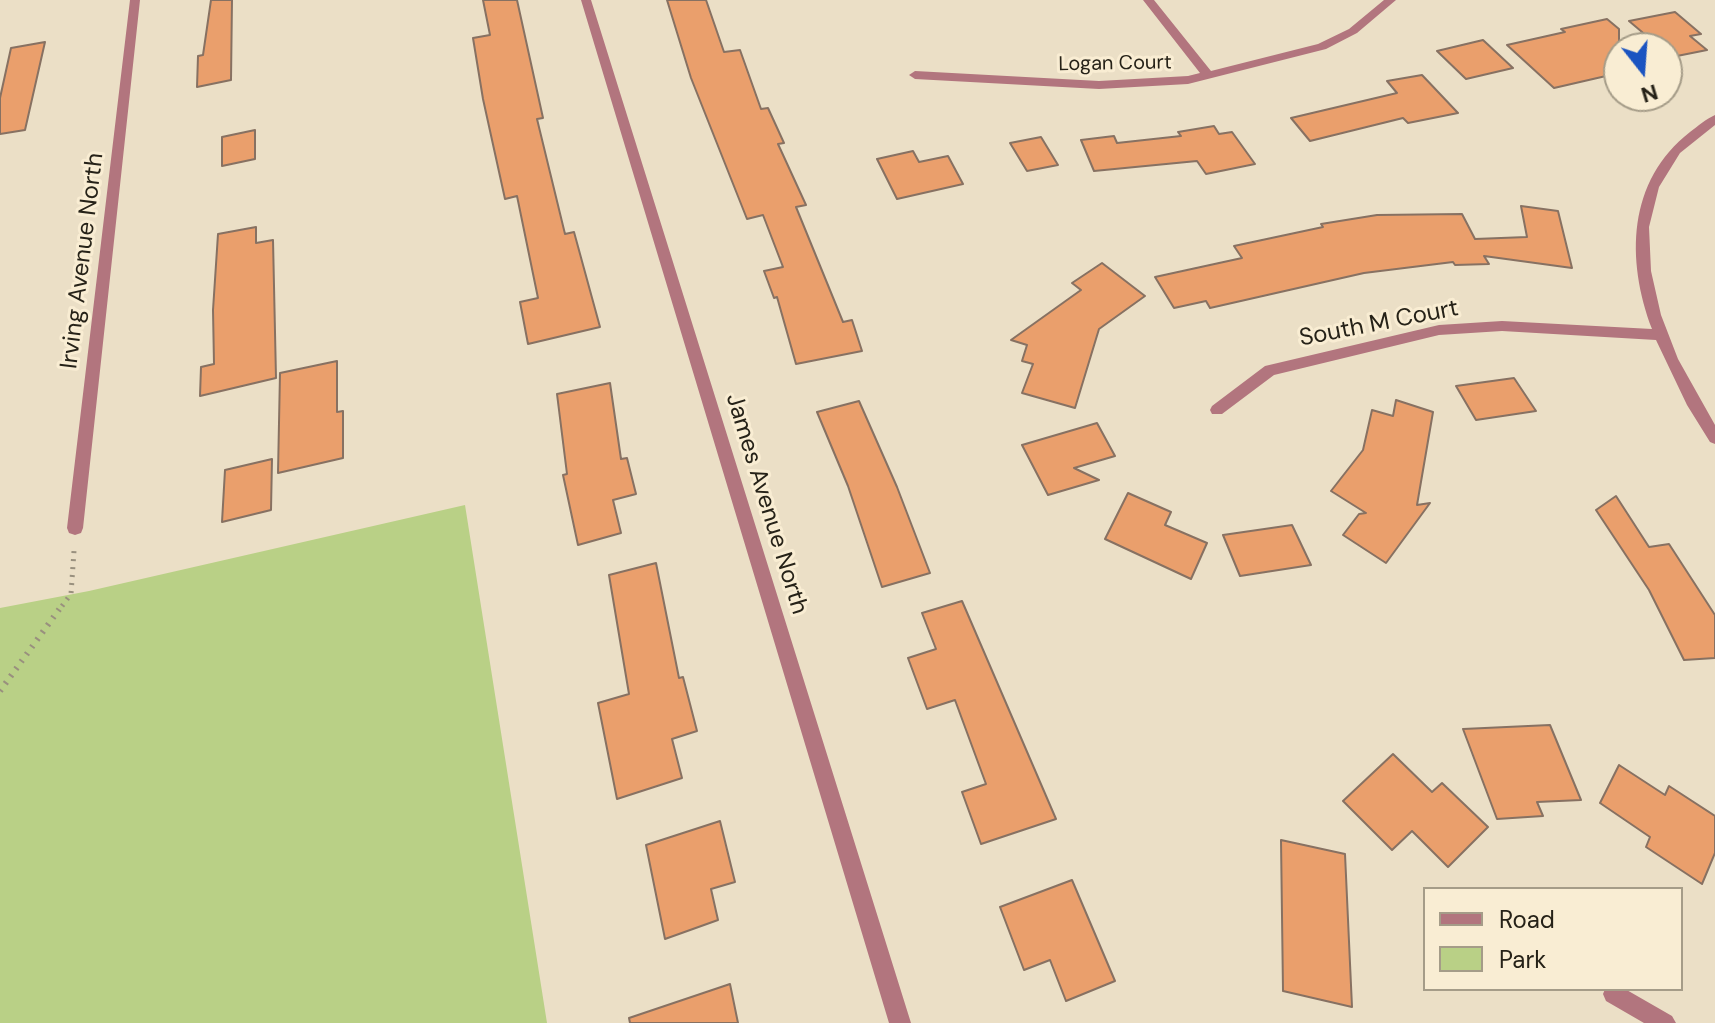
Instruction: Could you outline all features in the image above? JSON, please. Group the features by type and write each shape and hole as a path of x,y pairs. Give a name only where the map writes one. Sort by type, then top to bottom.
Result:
{"street":[{"name":"Irving Avenue North","path":"75,528 135,0"},
{"name":"James Avenue North","path":"586,0 900,1023"},
{"path":"1148,0 1208,75"},
{"name":"Logan Court","path":"915,75 1144,85 1208,75 1322,47 1353,31 1391,0"},
{"path":"1715,119 1670,157 1649,193 1640,236 1645,288 1659,335 1696,410 1715,438"},
{"name":"South M Court","path":"1217,410 1270,370 1439,330 1502,326 1659,335"},
{"path":"1613,994 1665,1023"}],"path":[{"path":"0,691 71,594 75,528"}],"green space":[{"path":"465,505 547,1023 0,1023 0,608 89,591"}],"building":[{"path":"211,0 232,0 231,80 197,87 198,56 203,55"},
{"path":"483,0 517,0 543,118 537,119 565,234 574,232 600,327 528,344 520,302 538,298 517,196 505,199 483,99 473,38 490,35"},
{"path":"667,0 706,0 724,52 740,50 761,109 768,108 784,143 778,144 806,205 796,207 843,322 852,320 862,351 796,364 777,297 774,298 764,271 783,267 763,215 747,219 691,78"},
{"path":"1675,12 1701,34 1690,36 1707,50 1683,55 1683,32 1642,32 1629,21"},
{"path":"1607,19 1619,29 1619,32 1603,32 1603,77 1554,88 1507,45 1565,32 1561,29"},
{"path":"1483,40 1513,68 1466,79 1437,51"},
{"path":"45,42 25,130 0,134 0,98 11,48"},
{"path":"1422,75 1458,113 1408,123 1403,118 1310,141 1291,118 1397,93 1387,81"},
{"path":"1214,126 1219,134 1232,132 1255,164 1206,174 1197,161 1094,171 1081,140 1114,136 1117,143 1181,136 1178,132"},
{"path":"255,130 255,159 222,166 222,137"},
{"path":"1041,137 1058,165 1027,171 1010,143"},
{"path":"913,151 919,162 948,156 963,184 897,199 877,159"},
{"path":"1521,206 1558,211 1572,268 1484,256 1489,264 1455,265 1453,262 1364,273 1210,308 1206,301 1174,308 1155,277 1242,258 1234,246 1323,227 1321,224 1377,215 1462,214 1475,239 1527,237"},
{"path":"256,227 256,243 273,240 276,378 200,396 201,367 214,364 213,310 218,234"},
{"path":"1102,263 1145,296 1099,329 1075,408 1022,393 1033,364 1022,361 1027,345 1011,340 1081,290 1072,283"},
{"path":"337,361 337,412 343,411 343,458 278,473 280,373"},
{"path":"1514,378 1536,411 1476,420 1456,386"},
{"path":"610,383 621,459 627,458 636,494 613,500 621,533 578,545 563,475 567,474 557,394"},
{"path":"1396,400 1433,412 1417,505 1430,503 1386,563 1343,535 1359,514 1366,513 1331,491 1363,450 1372,410 1393,416"},
{"path":"859,401 930,573 882,587 848,486 817,412"},
{"path":"1097,423 1115,456 1074,468 1099,480 1048,495 1022,445"},
{"path":"272,459 271,510 222,522 225,470"},
{"path":"1128,493 1171,512 1165,525 1207,543 1191,579 1105,539"},
{"path":"1616,496 1649,547 1669,544 1715,615 1715,658 1684,660 1649,590 1596,510"},
{"path":"1292,525 1311,565 1240,576 1223,535"},
{"path":"656,563 679,678 683,677 697,731 672,739 682,778 617,799 598,703 629,694 609,575"},
{"path":"962,601 1056,819 981,844 962,792 986,784 955,700 927,709 908,658 936,649 922,613"},
{"path":"1550,725 1581,800 1537,802 1543,816 1497,819 1463,729"},
{"path":"1393,754 1432,792 1442,783 1488,827 1448,867 1412,831 1392,850 1343,801"},
{"path":"1619,765 1665,795 1669,786 1715,816 1715,853 1702,884 1646,847 1650,837 1600,803"},
{"path":"720,821 735,882 711,889 718,920 665,939 646,845"},
{"path":"1281,840 1345,854 1352,1007 1283,991"},
{"path":"1072,880 1115,981 1066,1001 1050,960 1024,970 1000,907"},
{"path":"730,984 738,1023 630,1023 629,1018"}]}
